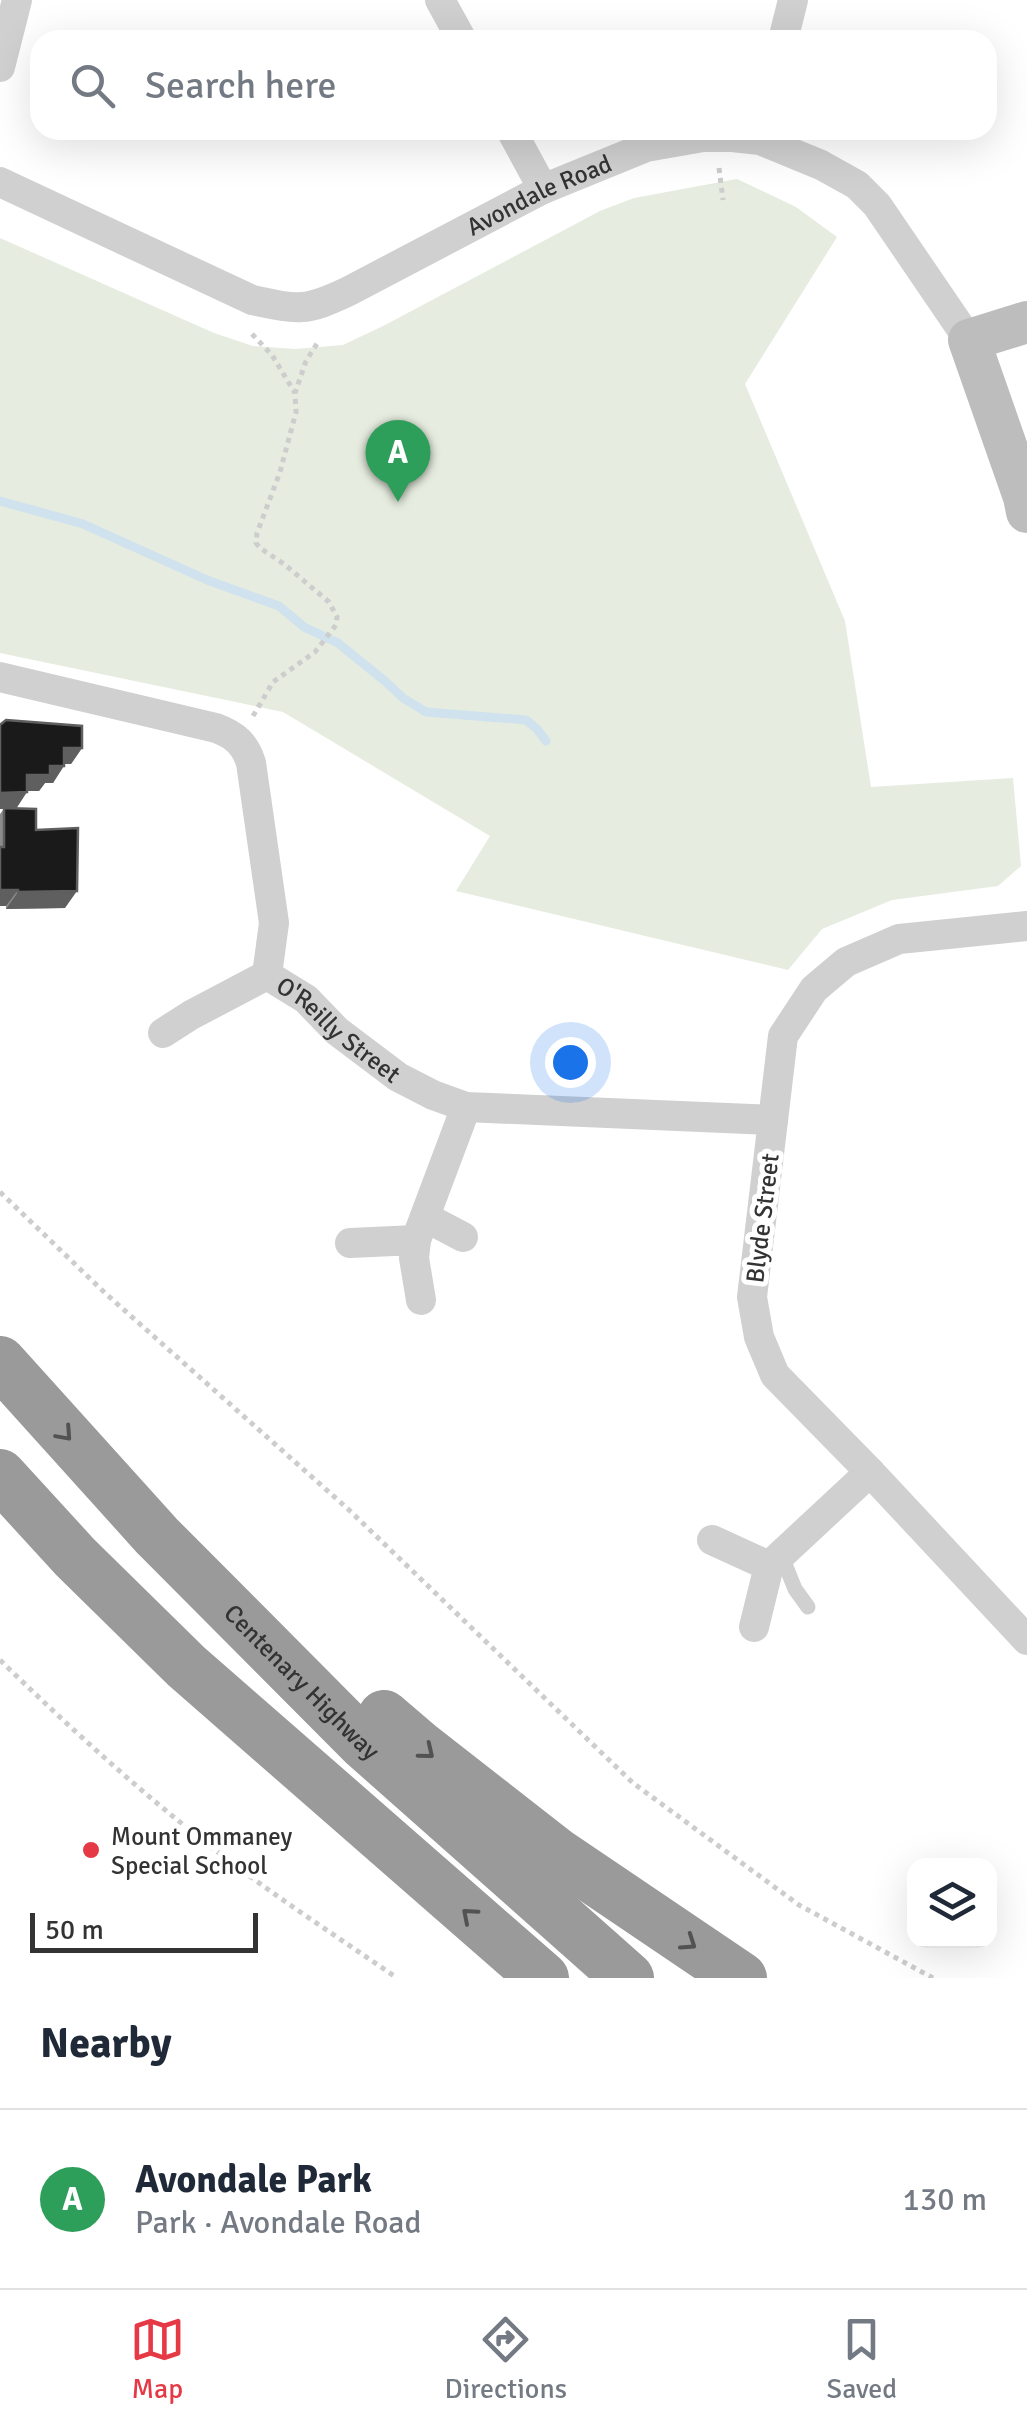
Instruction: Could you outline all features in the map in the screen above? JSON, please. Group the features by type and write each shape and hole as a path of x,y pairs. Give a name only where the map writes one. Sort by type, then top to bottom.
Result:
{"highway":[{"name":"Centenary Highway","path":"0,1362 158,1536 363,1743 628,1978"},
{"path":"0,1475 74,1557 186,1666 543,1978"},
{"path":"74,1557 103,1620 282,1797 487,1978"},
{"path":"303,1682 352,1688 556,1853 741,1978"}],"street":[{"path":"0,67 17,0"},
{"path":"440,0 456,30"},
{"path":"785,30 792,0"},
{"path":"517,140 543,188"},
{"name":"Avondale Road","path":"0,182 252,300 295,309 320,305 349,292 543,188 646,147 691,140"},
{"name":"Avondale Road","path":"771,140 857,186 876,206 970,340 1027,512"},
{"path":"970,340 1027,322"},
{"path":"0,677 216,728 239,740"},
{"name":"O'Reilly Street","path":"239,740 250,763 274,923 267,975 306,999 337,1030 398,1077 466,1107 773,1120"},
{"name":"Blyde Street","path":"1027,926 899,939 846,962 814,990 783,1036 752,1297 759,1337 775,1376 1027,1640"},
{"path":"163,1033 267,975"},
{"path":"421,1300 414,1258 421,1228 466,1107"},
{"path":"350,1242 421,1228 463,1236"},
{"path":"754,1626 775,1560 870,1472"},
{"path":"712,1540 775,1560"}],"lane":[{"path":"775,1560 808,1608"}],"path":[{"path":"719,168 723,200"},
{"path":"252,334 272,355 295,392"},
{"path":"239,740 273,682 315,652 338,617 329,602 256,543 296,412 295,392 318,342"},
{"path":"0,1192 105,1293 348,1509 633,1782 799,1906 933,1978"},
{"path":"0,1660 140,1789 233,1864 396,1978"}],"shaded area":[{"path":"737,179 796,207 837,237 745,384 845,621 871,787 1013,778 1021,866 998,886 892,900 822,929 788,970 456,891 490,836 283,712 0,653 0,238 214,333 253,346 295,349 343,345 600,211 634,198"}],"building":[{"path":"6,720 82,726 82,748 64,748 64,766 50,766 50,775 27,775 27,792 0,793 0,725"},
{"path":"4,808 36,809 36,830 78,828 77,891 0,890"}],"waterway":[{"path":"0,501 83,524 207,580 279,606 304,627 338,643 403,698 426,712 526,720 546,741"}],"place":[{"name":"Avondale Park","path":"398,502"},
{"name":"Mount Ommaney Special School","path":"91,1850"}]}
